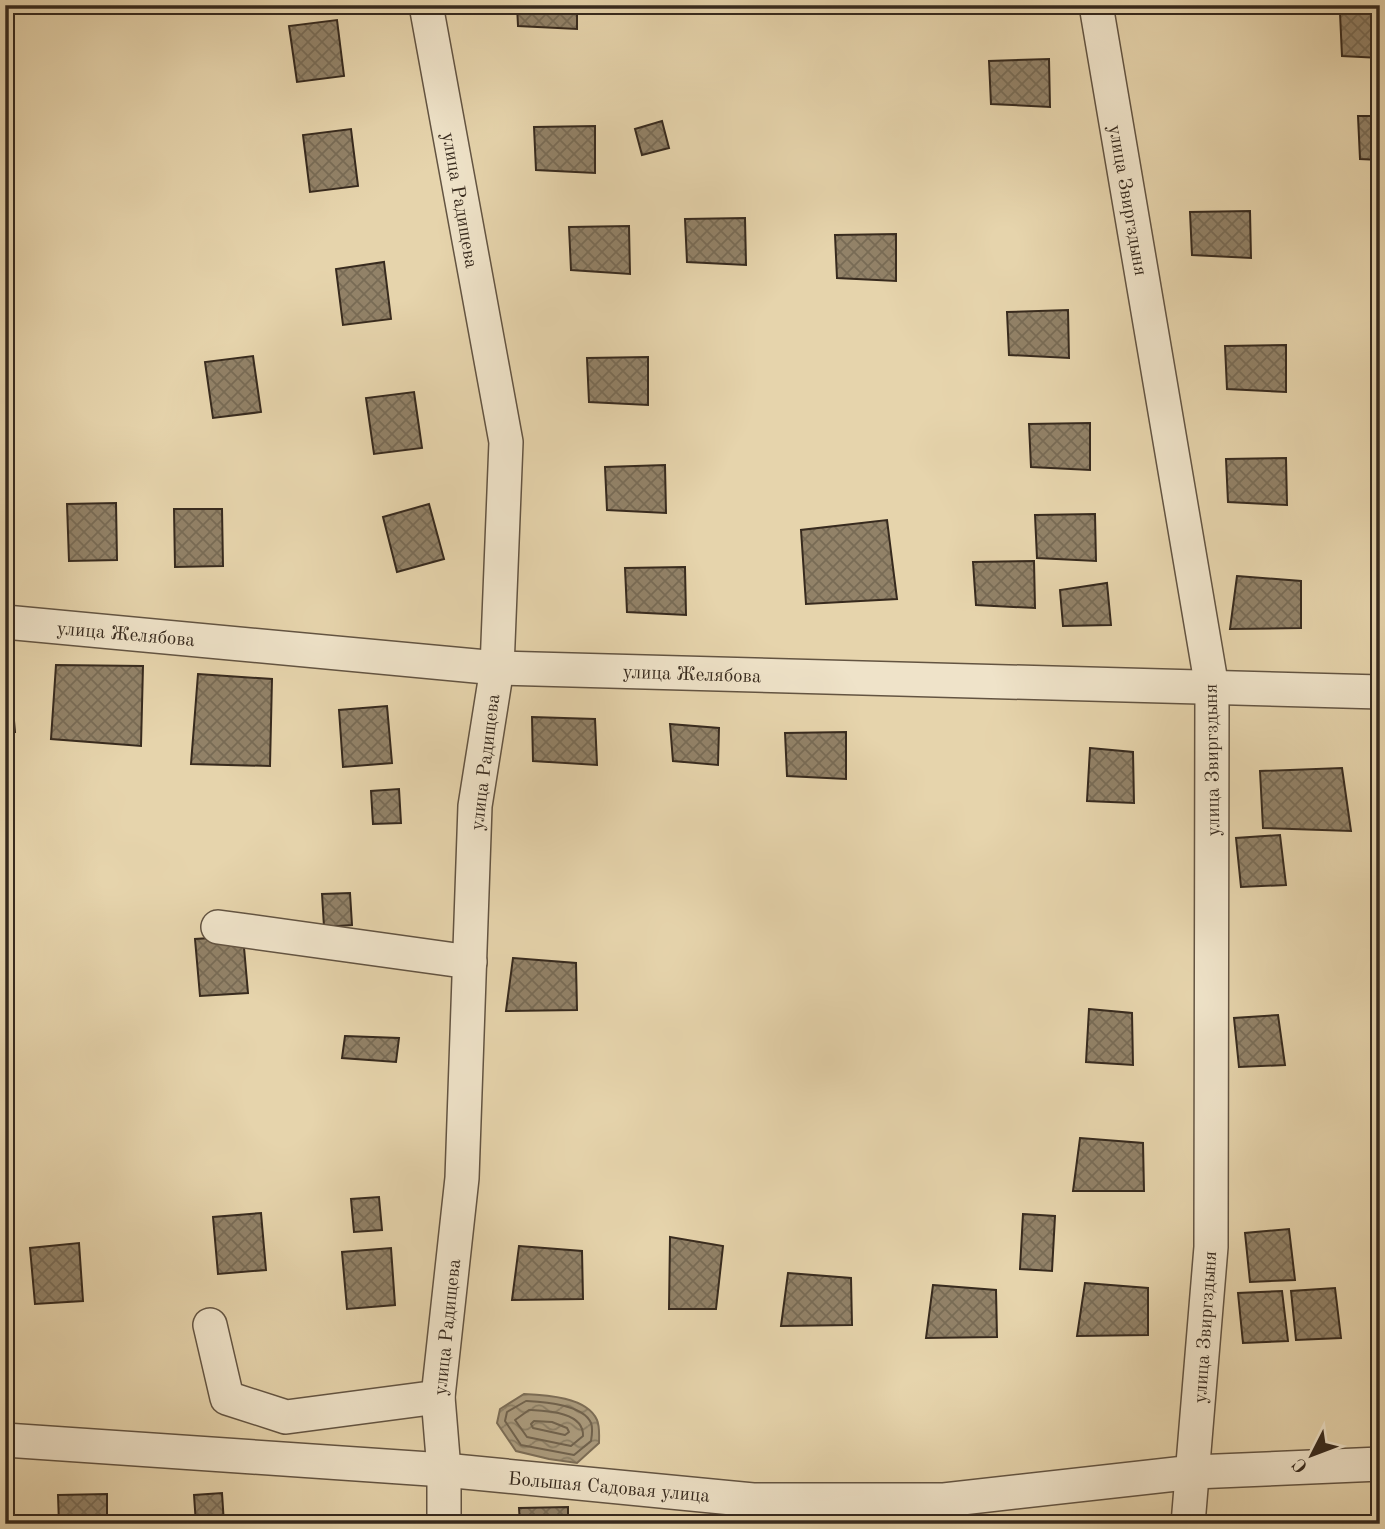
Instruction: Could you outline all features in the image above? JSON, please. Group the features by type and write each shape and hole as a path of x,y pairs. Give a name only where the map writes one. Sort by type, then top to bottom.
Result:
{"street":[{"name":"улица Радищева","path":"426,5 506,442 497,668 475,806 461,1178 438,1397 444,1470 444,1524"},
{"name":"улица Звиргздыня","path":"1096,5 1212,688 1211,1247 1188,1524"},
{"name":"улица Желябова","path":"5,622 497,668 1380,692"},
{"path":"218,927 470,962"},
{"path":"210,1325 227,1398 286,1417 438,1397"},
{"name":"Большая Садовая улица","path":"5,1440 444,1470 753,1500 944,1500 1194,1472 1380,1464"}],"water":[{"path":"524,1394 565,1399 584,1406 597,1420 599,1443 577,1463 516,1451 497,1423 500,1409"}],"building":[{"path":"517,5 577,5 577,29 518,26"},
{"path":"1380,12 1380,58 1342,56 1340,13"},
{"path":"337,20 344,76 297,82 289,26"},
{"path":"1049,59 1050,107 991,104 989,61"},
{"path":"1358,116 1380,116 1380,160 1360,159"},
{"path":"662,121 669,148 642,155 635,129"},
{"path":"595,126 595,173 536,170 534,127"},
{"path":"351,129 358,186 310,192 303,135"},
{"path":"1250,211 1251,258 1192,255 1190,212"},
{"path":"745,218 746,265 687,262 685,219"},
{"path":"629,226 630,274 571,270 569,227"},
{"path":"896,234 896,281 837,278 835,235"},
{"path":"1375,257 1380,257 1380,300 1378,299"},
{"path":"384,262 391,319 343,325 336,269"},
{"path":"1068,310 1069,358 1009,355 1007,312"},
{"path":"1286,345 1286,392 1227,389 1225,346"},
{"path":"253,356 261,412 213,418 205,362"},
{"path":"648,357 648,405 589,402 587,358"},
{"path":"414,392 422,448 374,454 366,398"},
{"path":"1090,423 1090,470 1031,467 1029,424"},
{"path":"1286,458 1287,505 1228,502 1226,459"},
{"path":"665,465 666,513 607,510 605,467"},
{"path":"116,503 117,560 69,561 67,504"},
{"path":"429,504 444,559 397,572 383,517"},
{"path":"174,509 222,509 223,566 175,567"},
{"path":"1095,514 1096,561 1037,558 1035,515"},
{"path":"887,520 897,599 806,604 801,530"},
{"path":"1034,561 1035,608 976,605 973,562"},
{"path":"685,567 686,615 627,612 625,568"},
{"path":"1237,576 1301,581 1301,628 1230,629"},
{"path":"1107,583 1111,625 1063,626 1060,590"},
{"path":"56,665 143,666 141,746 51,739"},
{"path":"198,674 272,679 270,766 191,764"},
{"path":"5,675 10,675 15,732 5,732"},
{"path":"387,706 392,763 343,767 339,710"},
{"path":"532,717 595,719 597,765 533,761"},
{"path":"670,724 719,728 718,765 673,761"},
{"path":"846,732 846,779 787,776 785,733"},
{"path":"1090,748 1133,752 1134,803 1087,801"},
{"path":"1342,768 1351,831 1263,828 1260,771"},
{"path":"399,789 401,823 373,824 371,791"},
{"path":"1280,835 1286,885 1241,887 1236,838"},
{"path":"350,893 352,925 324,927 322,894"},
{"path":"243,936 248,993 200,996 195,939"},
{"path":"513,958 576,963 577,1010 506,1011"},
{"path":"1089,1009 1132,1013 1133,1065 1086,1062"},
{"path":"1278,1015 1285,1065 1239,1067 1234,1018"},
{"path":"345,1036 399,1038 396,1062 342,1058"},
{"path":"1080,1138 1143,1143 1144,1191 1073,1191"},
{"path":"379,1197 382,1230 354,1232 351,1199"},
{"path":"261,1213 266,1270 218,1274 213,1217"},
{"path":"1023,1214 1055,1216 1052,1271 1020,1269"},
{"path":"1289,1229 1295,1280 1250,1282 1245,1233"},
{"path":"670,1237 723,1246 716,1309 669,1309"},
{"path":"79,1243 83,1301 35,1304 30,1248"},
{"path":"519,1246 582,1251 583,1299 512,1300"},
{"path":"391,1248 395,1305 347,1309 342,1252"},
{"path":"788,1273 851,1278 852,1325 781,1326"},
{"path":"1085,1283 1148,1288 1148,1335 1077,1336"},
{"path":"933,1285 996,1290 997,1337 926,1338"},
{"path":"1335,1288 1341,1338 1296,1340 1291,1291"},
{"path":"1282,1291 1288,1341 1243,1343 1238,1293"},
{"path":"222,1493 224,1524 196,1524 194,1495"},
{"path":"107,1494 107,1524 59,1524 58,1495"},
{"path":"568,1507 568,1524 520,1524 519,1508"}]}
